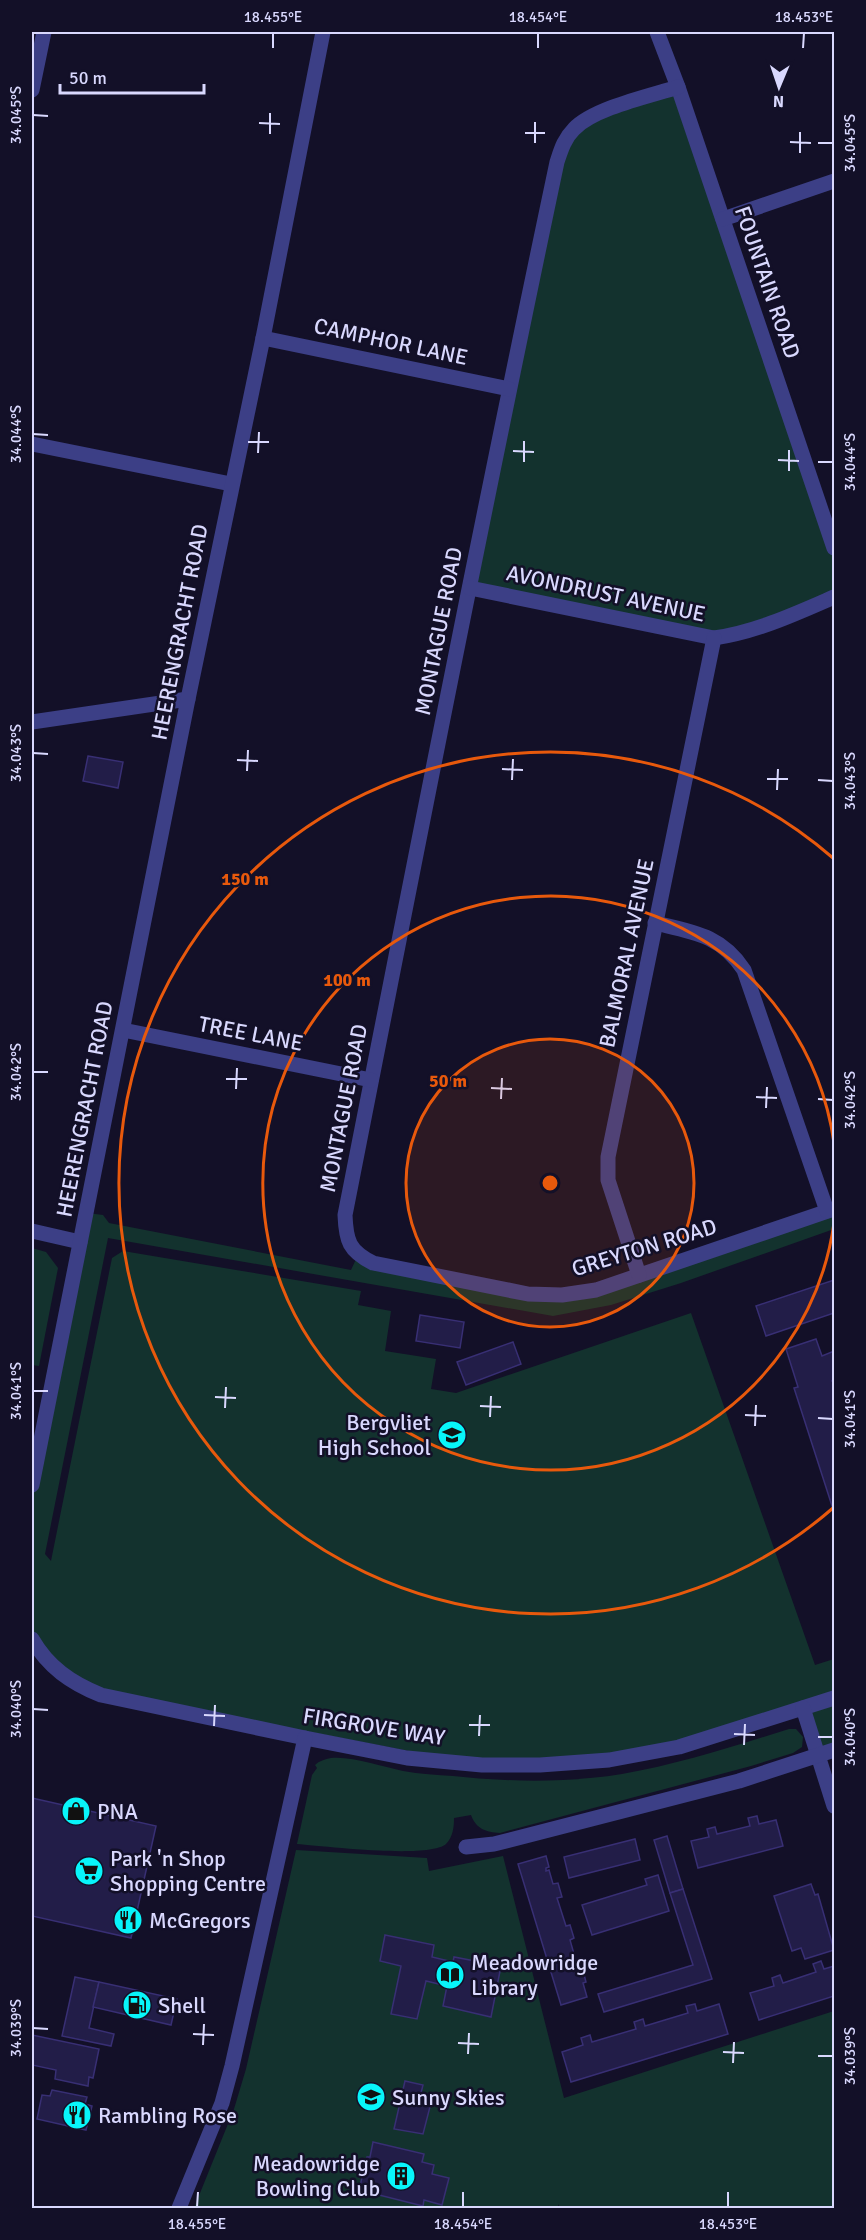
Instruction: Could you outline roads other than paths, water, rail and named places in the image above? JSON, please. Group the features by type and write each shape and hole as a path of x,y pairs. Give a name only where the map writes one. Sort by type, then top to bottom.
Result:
{"street":[{"path":"32,90 44,32"},
{"name":"HEERENGRACHT ROAD","path":"80,1242 231,484 263,338 324,32"},
{"name":"FOUNTAIN ROAD","path":"657,32 678,87 834,548"},
{"name":"MONTAGUE ROAD","path":"358,1255 346,1237 345,1215 509,389 557,162 563,142 575,128 592,117 678,87"},
{"path":"723,219 834,181"},
{"name":"CAMPHOR LANE","path":"263,338 509,389"},
{"path":"32,444 231,484"},
{"name":"AVONDRUST AVENUE","path":"470,588 714,638 737,635 762,627 834,597"},
{"name":"BALMORAL AVENUE","path":"639,1275 608,1180 608,1157 714,638"},
{"path":"32,722 188,699"},
{"path":"655,923 703,935 720,943 735,955 744,970 831,1210"},
{"name":"TREE LANE","path":"123,1030 371,1080"},
{"name":"GREYTON ROAD","path":"358,1255 374,1263 528,1294 562,1295 596,1290 831,1210"},
{"path":"32,1231 80,1242 32,1485"},
{"name":"FIRGROVE WAY","path":"32,1639 42,1654 63,1675 74,1683 101,1695 407,1758 482,1765 540,1765 609,1760 679,1747 834,1698"},
{"path":"803,1708 834,1806"},
{"path":"179,2208 222,2103 232,2066 305,1738"},
{"path":"466,1847 494,1844 739,1781 834,1750"}],"place":[{"name":"Bergvliet High School","path":"452,1435"},
{"name":"PNA","path":"76,1811"},
{"name":"Park 'n Shop Shopping Centre","path":"89,1871"},
{"name":"McGregors","path":"128,1920"},
{"name":"Meadowridge Library","path":"450,1975"},
{"name":"Shell","path":"137,2005"},
{"name":"Sunny Skies","path":"371,2097"},
{"name":"Rambling Rose","path":"77,2115"},
{"name":"Meadowridge Bowling Club","path":"401,2176"}]}
